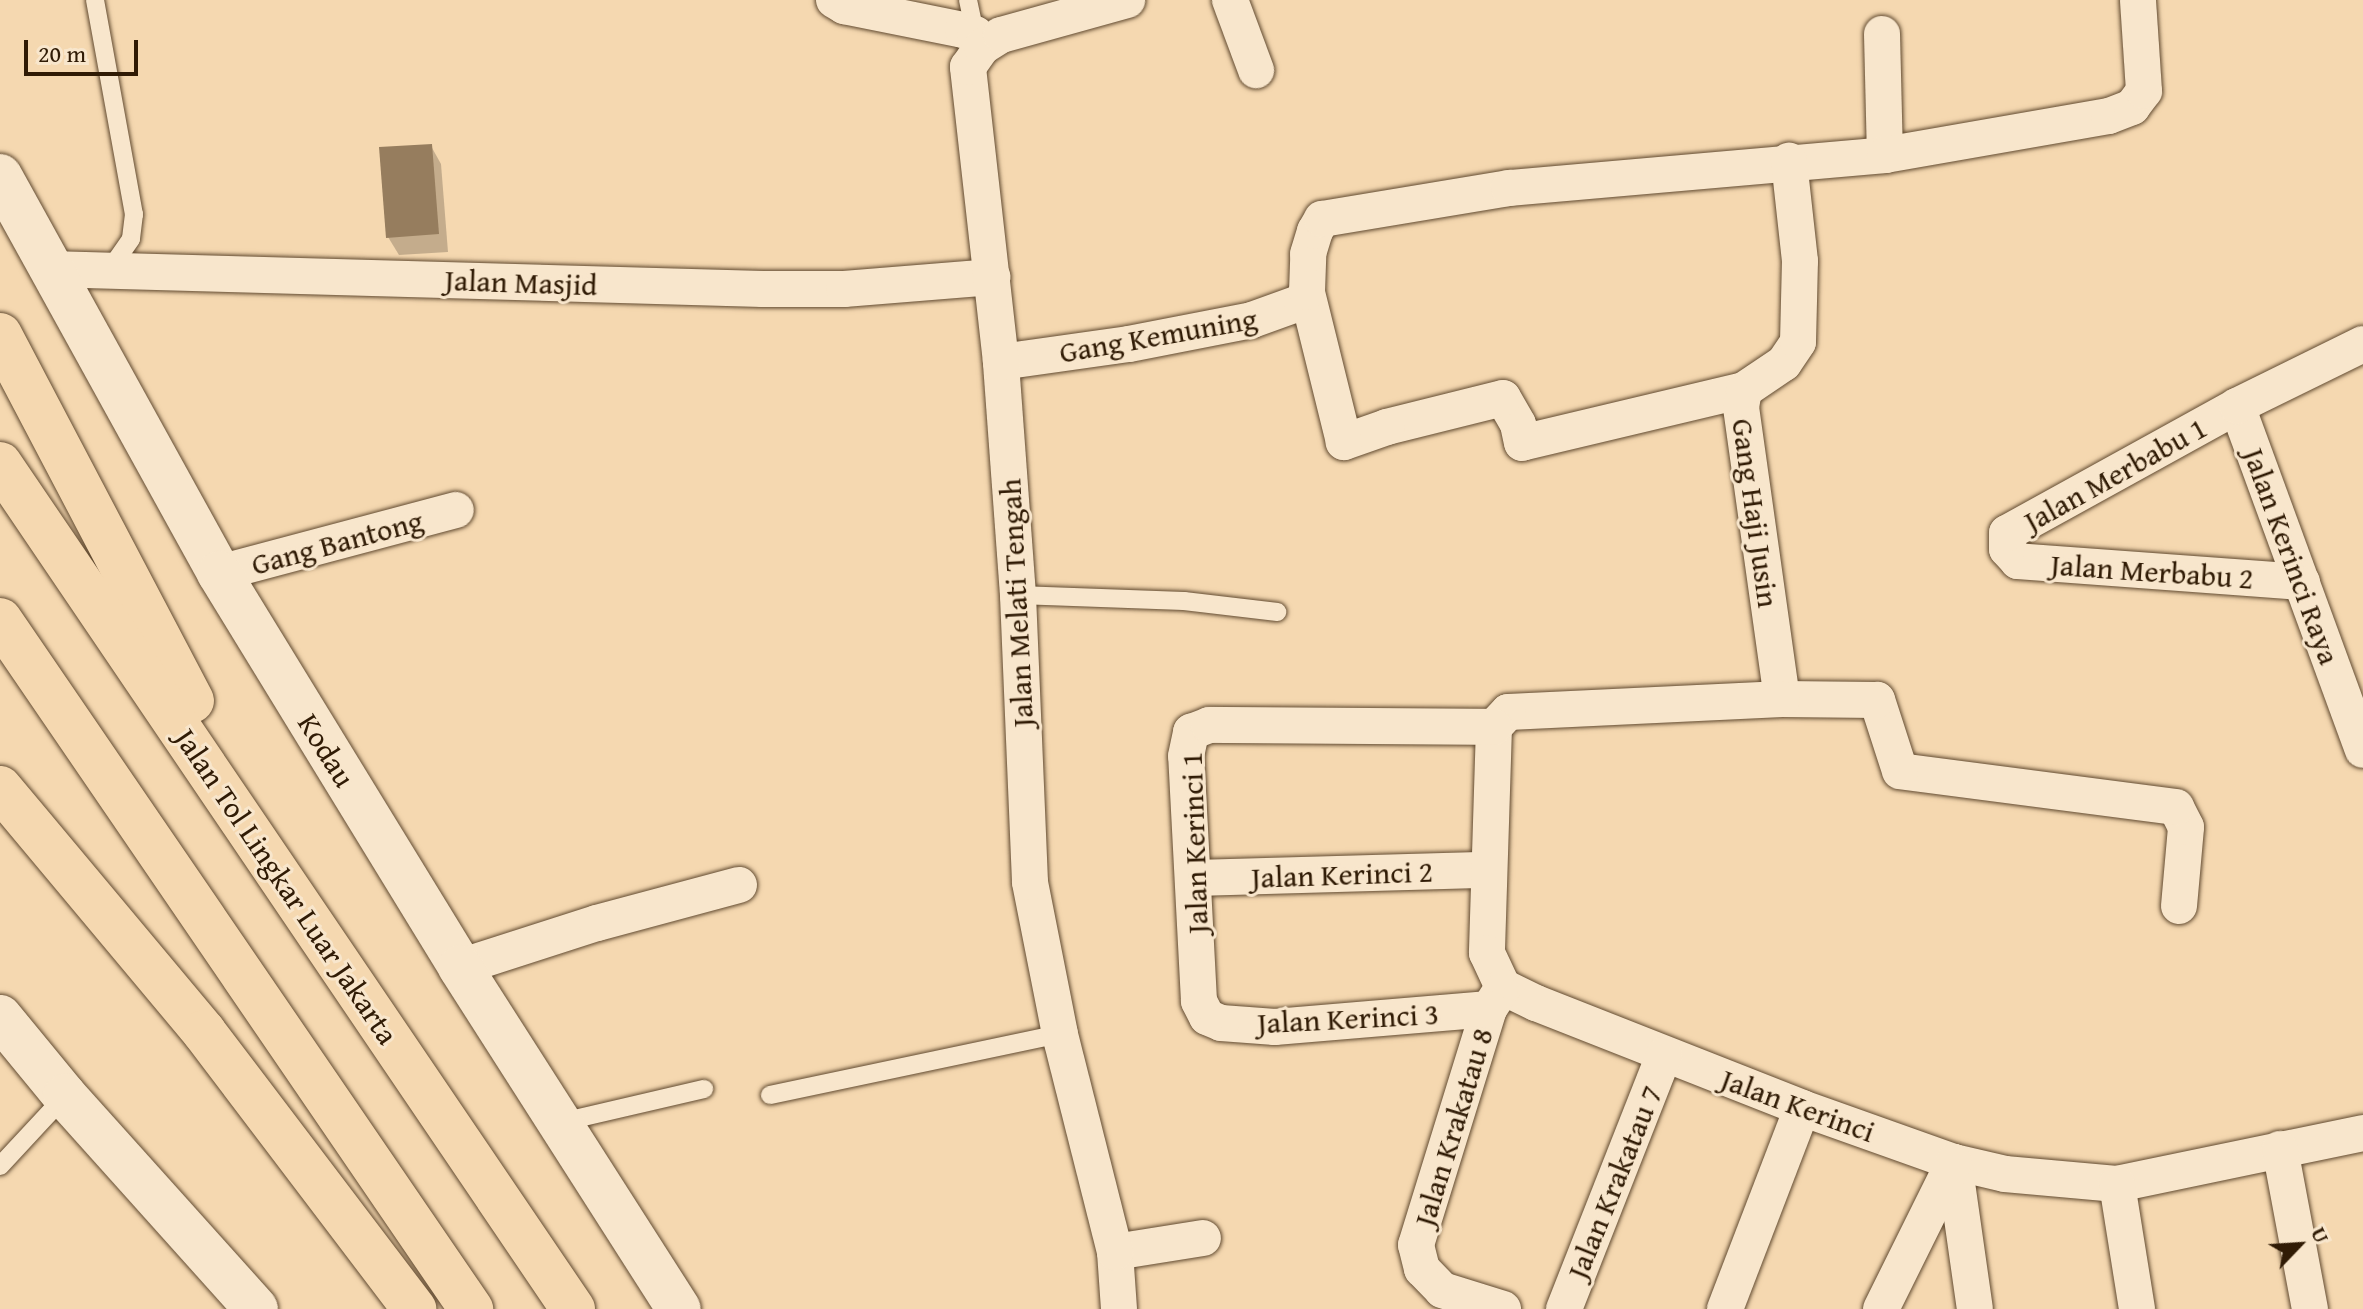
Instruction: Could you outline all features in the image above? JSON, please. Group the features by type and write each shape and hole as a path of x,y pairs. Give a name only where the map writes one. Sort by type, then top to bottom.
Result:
{"highway":[{"path":"0,335 285,881"},
{"name":"Jalan Tol Lingkar Luar Jakarta","path":"0,464 573,1309"},
{"path":"0,620 471,1309"},
{"path":"0,788 204,1032 414,1309"}],"main road":[{"name":"Kodau","path":"0,176 219,573 460,967 679,1309"},
{"path":"0,1017 65,1096 256,1309"}],"street":[{"path":"834,0 844,6 975,27 1001,35 1127,0"},
{"path":"1230,0 1256,70"},
{"path":"1744,390 1522,443 1518,424 1503,398 1387,427 1344,442 1307,292 1308,254 1322,219 1509,188 1789,161 1885,155 2109,116 2132,107 2144,91 2138,0"},
{"name":"Jalan Melati Tengah","path":"975,27 968,67 1001,362 1018,595 1030,882 1060,1034 1115,1252 1119,1309"},
{"path":"1882,34 1885,155"},
{"name":"Gang Haji Jusin","path":"1782,699 1741,407 1744,390 1784,363 1798,342 1800,261 1789,161"},
{"name":"Jalan Masjid","path":"49,269 763,289 844,289 993,277"},
{"name":"Gang Kemuning","path":"1001,362 1129,344 1252,320 1302,302 1307,292"},
{"path":"2237,406 2363,344"},
{"name":"Jalan Merbabu 1","path":"2007,549 2007,533 2237,406"},
{"name":"Jalan Kerinci Raya","path":"2237,406 2363,750"},
{"name":"Gang Bantong","path":"219,573 456,510"},
{"name":"Jalan Merbabu 2","path":"2007,549 2018,561 2302,582"},
{"path":"1496,998 1487,953 1494,727 1508,712 1782,699 1877,700 1900,771 2176,807 2186,827 2179,906"},
{"name":"Jalan Kerinci 1","path":"1207,1017 1199,1001 1195,878 1186,756 1191,732 1209,725 1494,727"},
{"name":"Jalan Kerinci 2","path":"1195,878 1488,870"},
{"path":"460,967 597,923 739,885"},
{"name":"Jalan Kerinci 3","path":"1207,1017 1221,1023 1275,1027 1496,998"},
{"name":"Jalan Kerinci","path":"1496,998 1664,1055 1954,1162 2005,1174 2117,1184 2363,1133"},
{"name":"Jalan Krakatau 8","path":"1496,998 1416,1245 1422,1269 1442,1290 1503,1309"},
{"name":"Jalan Krakatau 7","path":"1564,1309 1664,1055"},
{"path":"1725,1309 1802,1108"},
{"path":"2280,1149 2310,1309"},
{"path":"1881,1309 1954,1162"},
{"path":"1954,1162 1975,1309"},
{"path":"2117,1184 2137,1309"},
{"path":"1115,1252 1203,1238"}],"lane":[{"path":"95,0 134,214 131,239 110,269"},
{"path":"1018,595 1184,601 1277,612"},
{"path":"770,1095 1060,1034"},
{"path":"562,1122 704,1089"},
{"path":"0,1166 65,1096"}],"building":[{"path":"432,144 439,234 386,238 379,147"}]}
